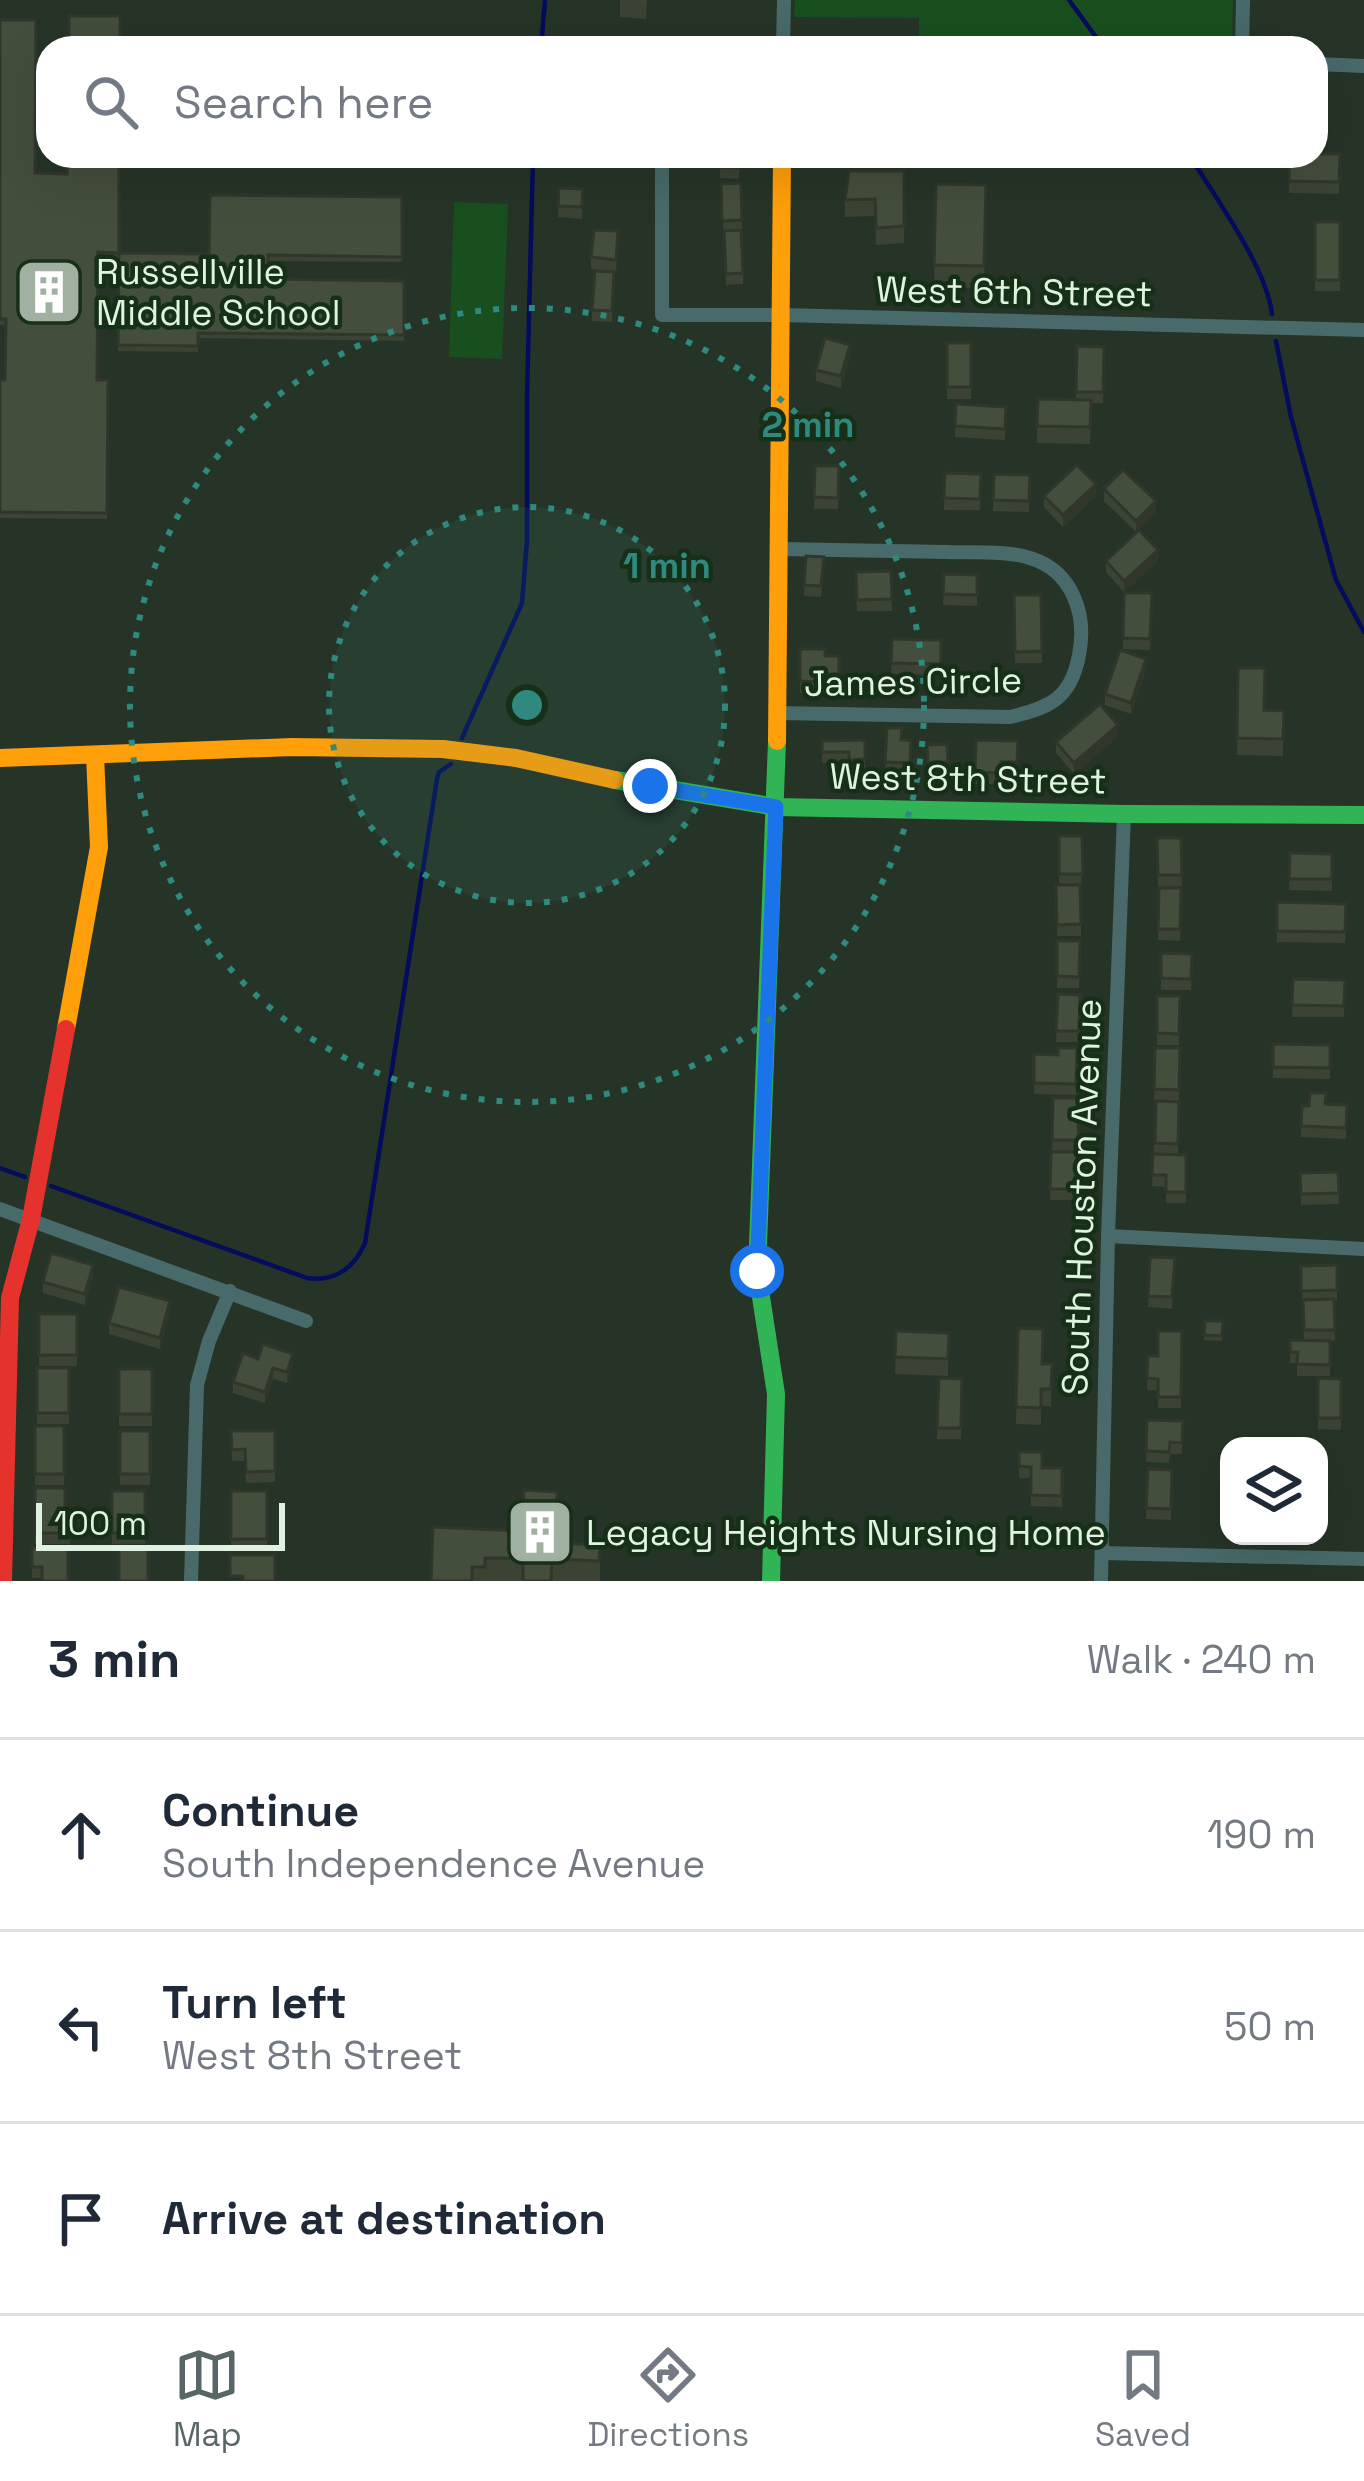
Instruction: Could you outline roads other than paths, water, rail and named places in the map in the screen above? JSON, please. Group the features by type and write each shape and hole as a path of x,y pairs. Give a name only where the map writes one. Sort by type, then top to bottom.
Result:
{"street":[{"path":"783,36 784,0"},
{"path":"1242,36 1243,0"},
{"path":"1328,64 1364,66"},
{"name":"West 6th Street","path":"662,168 662,315 1364,330"},
{"path":"771,1581 776,1394 757,1271 776,807 782,168"},
{"name":"James Circle","path":"776,713 1010,717 1034,712 1050,706 1070,687 1082,634 1079,604 1067,583 1031,558 779,549"},
{"name":"West 8th Street","path":"0,758 292,747 443,749 516,758 590,776 776,807 1364,815"},
{"path":"3,1581 10,1298 31,1219 99,847 95,755"},
{"name":"South Houston Avenue","path":"1101,1581 1124,814"},
{"path":"0,1209 306,1321"},
{"path":"1108,1236 1364,1249"},
{"path":"191,1581 197,1385 230,1291"},
{"path":"1102,1553 1364,1559"}],"waterway":[{"path":"542,36 545,0"},
{"path":"1069,0 1095,36"},
{"path":"462,738 522,603 533,168"},
{"path":"1198,168 1261,276 1272,314"},
{"path":"1276,341 1291,417 1336,580 1364,632"},
{"path":"51,1186 307,1278 335,1275 355,1260 365,1243 437,779 451,764"},
{"path":"0,1168 25,1177"}],"place":[{"name":"Russellville Middle School","path":"49,292"},
{"name":"Legacy Heights Nursing Home","path":"540,1532"}]}
